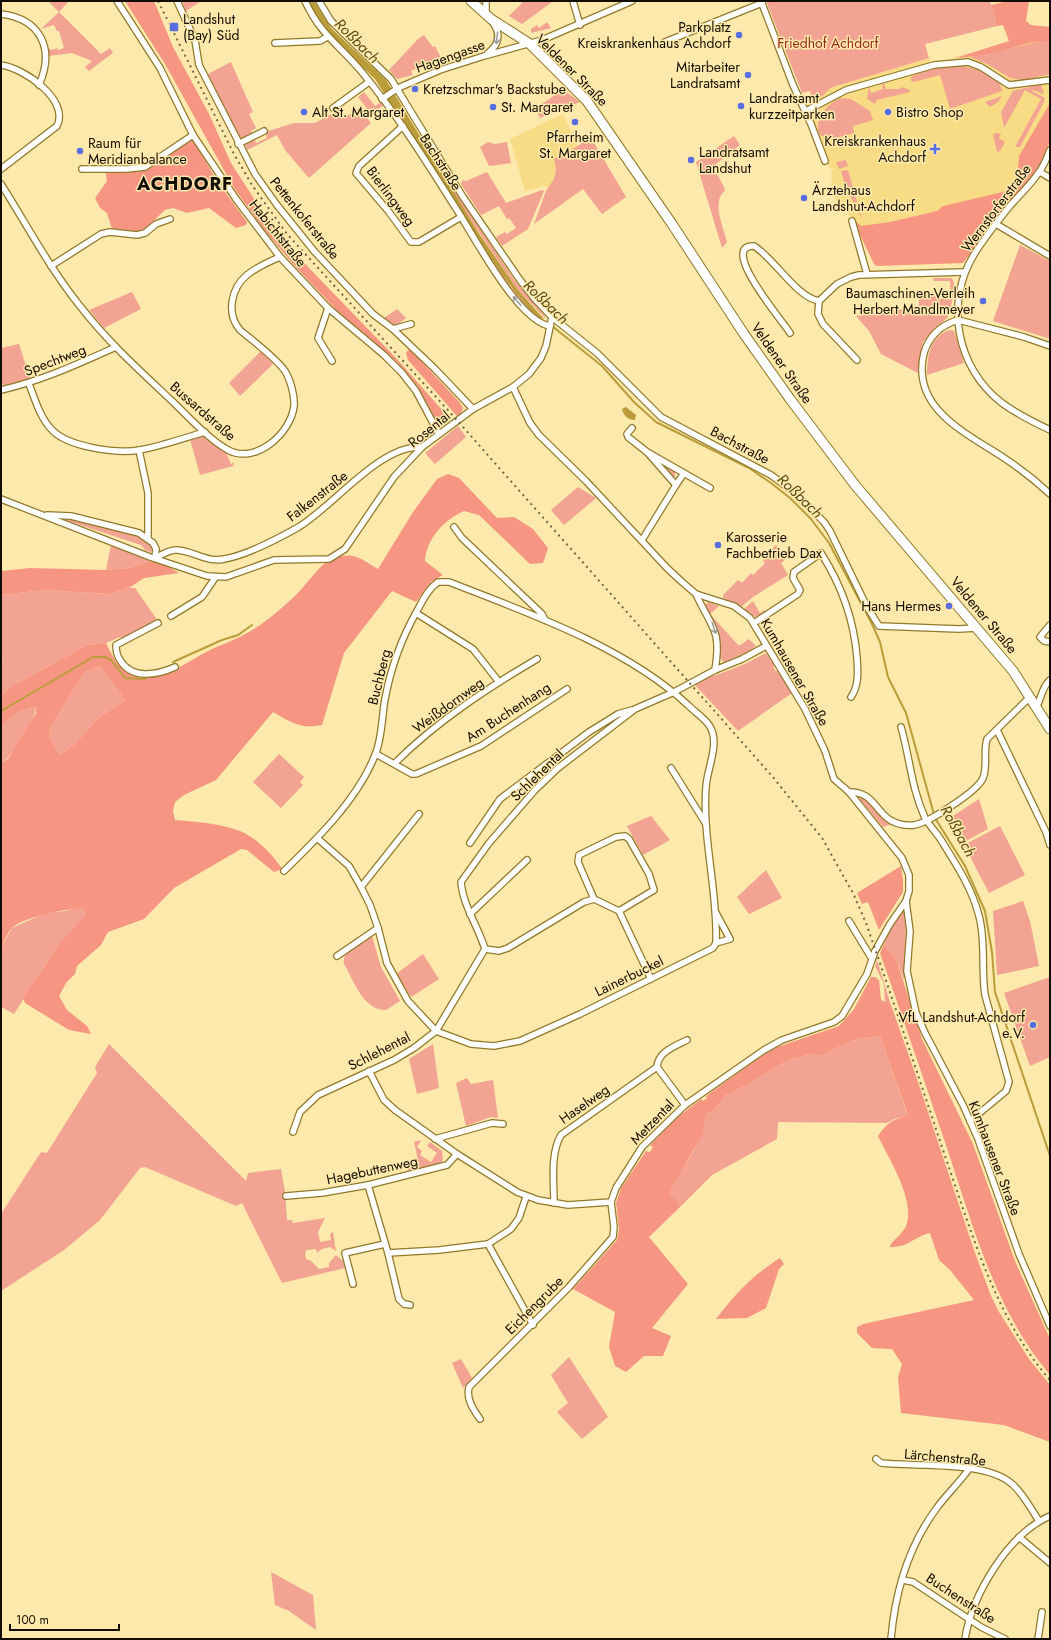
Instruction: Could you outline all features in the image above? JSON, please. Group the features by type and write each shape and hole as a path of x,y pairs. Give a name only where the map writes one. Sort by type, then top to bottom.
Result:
{"main road":[{"name":"Veldener Straße","path":"472,1 489,17 530,44 587,101 672,224 744,334 790,399 855,485 1013,671 1037,706 1050,729"}],"street":[{"name":"Habichtstraße","path":"117,1 160,68 193,135 236,199 280,257 328,308 384,355 402,373 416,392 439,434"},
{"name":"Pettenkoferstraße","path":"177,1 195,40 199,65 238,144 255,174 293,227 368,308 393,329 435,369 473,409"},
{"name":"Bachstraße","path":"305,1 312,17 328,37 384,97 503,285 537,322 550,324 597,353 661,417 770,475 794,492 824,522 866,605 879,626 959,629 977,628"},
{"name":"Bachstraße","path":"319,1 331,21 391,79 396,90 486,231 550,324"},
{"path":"486,1 489,17"},
{"path":"573,1 580,24"},
{"name":"Hagengasse","path":"384,97 396,90 453,66 486,55 530,44 632,1"},
{"path":"665,42 761,2 793,85 806,111 825,160"},
{"path":"1,14 22,20 32,27 44,44 45,71 39,84"},
{"name":"Veldener Straße","path":"486,55 496,46 498,42 498,32 489,17"},
{"path":"275,43 320,41 328,37"},
{"path":"806,111 846,90 942,64 968,62 981,67 1009,85 1050,80"},
{"path":"1,66 19,71 39,84 53,99 60,116 57,126 45,137 1,169"},
{"path":"333,108 369,82"},
{"name":"Bierlingweg","path":"403,126 359,166 356,173 390,212 411,242 419,242 461,217"},
{"path":"238,144 264,131"},
{"path":"82,169 127,169 145,167 193,135"},
{"name":"Wernstorferstraße","path":"1050,150 1040,172 996,224 964,272 957,302 958,320 966,357 988,389 1002,403 1024,418 1050,430"},
{"path":"1040,172 1050,178"},
{"name":"Bussardstraße","path":"1,184 51,266 80,306 116,347 205,432 228,450 253,452 269,444 281,434 289,422 294,405 292,387 285,371 234,324 232,314 234,296 246,276 260,266 280,257"},
{"path":"51,266 101,234 110,232 137,235 170,219"},
{"path":"852,221 867,274"},
{"path":"996,224 1050,256"},
{"path":"790,333 786,325 763,297 744,264 743,251 751,246 761,251 795,286 813,300 818,301"},
{"path":"818,301 844,280 867,274 964,272"},
{"path":"818,301 818,314 823,324 857,360"},
{"path":"328,308 318,338 332,361"},
{"path":"1050,346 1024,336 958,320 946,325 936,332 926,348 923,365 923,376 928,395 939,412 948,420 1008,460 1050,494"},
{"path":"393,329 411,324"},
{"name":"Rosental","path":"215,578 226,577 274,560 326,560 345,549 394,477 422,448 473,409 513,387 529,374 541,358 550,335 550,324"},
{"name":"Spechtweg","path":"1,390 29,384 73,367 116,347"},
{"path":"29,384 46,422 60,437 93,448 139,450 205,432"},
{"name":"Kumhausener Straße","path":"513,387 530,424 539,435 586,481 667,568 696,594 713,625 718,650 715,670"},
{"path":"632,428 627,434 628,437 647,452 710,488"},
{"name":"Falkenstraße","path":"155,558 177,550 213,560 225,560 248,551 285,535 313,517 381,461 413,447 422,448"},
{"path":"139,450 148,493 148,538"},
{"path":"647,452 676,485"},
{"path":"642,540 684,473"},
{"path":"1,499 198,574 215,578 202,597 172,616"},
{"path":"46,516 71,516 116,526 148,538 156,549 155,558"},
{"name":"Buchberg","path":"454,527 462,538 542,614 545,620"},
{"path":"754,623 798,594 800,590 793,574 821,553 834,574 854,629 858,668 855,691 851,697"},
{"name":"Buchberg","path":"284,871 305,851 355,792 376,754 392,668 400,642 428,591 433,585 443,581 450,582 545,620 628,661 674,692"},
{"name":"Kumhausener Straße","path":"696,594 734,606 746,614 754,623 766,646 805,709 825,751 834,779 839,785 850,792 905,864 910,883 906,901 910,931 907,971 916,1013 970,1121 984,1153 1019,1254 1050,1326"},
{"name":"Weißdornweg","path":"416,613 473,649 498,682"},
{"path":"158,623 116,645 117,656 126,668 133,672 154,673 175,667"},
{"path":"1050,625 1040,637 1044,641 1050,642"},
{"name":"Schlehental","path":"470,843 500,799 589,732 618,714 635,709 674,692 715,670 742,659 766,646"},
{"name":"Weißdornweg","path":"395,764 438,724 498,682 537,660"},
{"path":"1037,706 1045,685 1050,680"},
{"name":"Am Buchenhang","path":"376,754 412,774 481,746 567,689"},
{"path":"674,692 709,725 712,734 713,749 706,788 707,824 715,911 716,943"},
{"path":"850,792 862,793 867,796 886,817 897,823 912,825 942,813 981,783 984,774 984,748 987,739 1030,697"},
{"name":"Schlehental","path":"293,1132 300,1112 318,1095 408,1052 436,1031 485,949 479,931 470,914 461,882 489,843 535,790 558,768 635,709"},
{"path":"901,727 911,780 929,819 972,894 980,918 983,937 983,983 1009,1082 1006,1091 970,1121"},
{"path":"997,730 1048,832 1050,844"},
{"path":"671,768 707,824"},
{"path":"361,886 419,814"},
{"path":"619,912 654,890 649,874 629,839 625,836 616,837 579,855 578,862 594,899 619,912 651,979"},
{"path":"316,838 349,866 370,905 378,928 387,963 397,984 408,1001 436,1031"},
{"path":"470,914 527,860"},
{"path":"485,949 499,951 508,948 584,902 594,899"},
{"name":"Metzental","path":"611,1202 616,1188 642,1147 685,1105 764,1050 782,1040 834,1022 842,1016 866,974 890,924 906,901"},
{"name":"Lainerbuckel","path":"436,1031 471,1044 507,1044 520,1041 580,1014 713,948 716,943 730,939 715,911"},
{"path":"849,921 872,959"},
{"path":"337,956 378,928"},
{"name":"Haselweg","path":"554,1203 555,1152 556,1143 561,1135 658,1067 658,1060 661,1055 687,1040"},
{"path":"658,1067 685,1105"},
{"path":"369,1071 384,1100 394,1110 457,1154 526,1197 568,1205 590,1205 611,1202"},
{"path":"435,1139 492,1123 503,1124"},
{"name":"Hagebuttenweg","path":"286,1196 322,1193 368,1185 448,1165 457,1154"},
{"path":"368,1185 388,1253 399,1299 404,1304 410,1305"},
{"path":"388,1253 438,1250 488,1244 511,1229 519,1218 526,1197"},
{"name":"Eichengrube","path":"480,1418 471,1406 467,1394 469,1387 490,1364 533,1325 613,1237 614,1227 611,1202"},
{"path":"353,1284 345,1253 385,1244"},
{"path":"488,1244 533,1325"},
{"name":"Lärchenstraße","path":"876,1459 881,1463 888,1464 944,1466 994,1474 1014,1485 1038,1521"},
{"path":"891,1639 895,1605 902,1580 917,1541 927,1522 969,1469"},
{"path":"965,1639 974,1605 986,1581 1019,1537 1038,1521 1050,1516"},
{"path":"1019,1537 1050,1564"},
{"name":"Buchenstraße","path":"902,1580 913,1582 969,1620 1005,1639"},
{"path":"1038,1639 1042,1612"}],"shaded area":[{"path":"125,1 154,1 173,47 209,114 231,163 262,211 308,267 396,358 450,419 447,423 440,422 435,418 418,387 398,363 342,316 292,263 266,232 234,188 165,64"},
{"path":"307,1 314,1 331,28 386,80 478,232 517,289 544,319 534,313 505,278 473,231 440,176 436,171 434,171 375,79 327,33"},
{"path":"1008,1 1029,1 1026,21 1031,25 1050,27 1050,41 1032,42 990,54 955,58 1009,41 1003,25 997,26 991,5"},
{"name":"Kreiskrankenhaus Achdorf","path":"1050,36 1050,141 1039,167 963,263 877,266 874,264 852,218 837,203 831,192 832,171 826,161 818,131 805,100 812,98 811,94 929,58 931,63"},
{"path":"1050,103 1050,141 1039,167 963,263 877,266 874,264 852,218 861,226 890,222 937,211 943,206 1007,191 1017,182 1019,156"},
{"path":"563,114 578,146 554,159 556,170 554,179 549,188 545,186 525,191 510,139"},
{"path":"191,140 195,142 217,181 247,222 246,225 236,228 209,208 187,213 173,208 165,210 145,229 139,232 132,233 112,229 107,213 100,208 95,198 107,181 105,169 140,168 185,141"},
{"path":"408,350 411,350 460,403 463,408 461,413 457,416 408,360 406,353"},
{"path":"626,407 636,415 635,420 629,419 625,415 622,409"},
{"path":"448,474 459,478 497,518 514,517 533,529 548,548 543,563 530,564 479,515 464,511 450,519 433,538 426,553 425,561 443,575 431,582 416,602 392,591 344,653 322,725 302,726 273,712 216,780 184,795 175,802 173,811 175,820 215,824 244,833 264,847 282,869 274,872 247,850 241,849 174,888 144,919 108,932 101,945 77,966 75,974 66,983 59,996 67,1010 87,1026 91,1034 69,1030 25,1003 23,998 61,942 86,915 85,909 78,909 58,911 35,917 16,925 11,929 1,948 1,764 8,759 36,713 36,706 18,712 1,725 1,695 12,686 87,645 106,643 120,667 123,670 137,676 148,677 168,672 242,636 260,625 295,596 320,568 331,559 343,556 354,556 378,569 413,512 437,479","holes":["100,666 125,700 98,718 75,744 60,755 49,737 51,726 85,672"]},
{"path":"150,561 164,564 179,573 144,578 129,588 108,594 44,590 1,595 1,571 30,568 106,570 129,568"},
{"path":"901,866 903,892 879,930 868,902 862,904 857,893"},
{"path":"884,944 896,959 922,1039 973,1144 1015,1261 1050,1339 1050,1375 1031,1350 1014,1323 988,1266 880,953"},
{"path":"871,977 875,977 879,980 881,1000 891,1005 991,1296 999,1312 1029,1359 1050,1385 1050,1442 1004,1425 901,1413 898,1377 902,1364 892,1349 872,1348 857,1333 857,1327 863,1324 974,1300 950,1270 939,1260 930,1233 907,1244 897,1247 890,1247 901,1234 907,1223 907,1202 894,1167 878,1136 891,1122 908,1115 880,1036 857,1039 819,1056 810,1054 788,1060 745,1086 726,1095 714,1110 705,1115 703,1133 669,1193 681,1206 649,1237 688,1284 652,1328 671,1336 663,1356 644,1356 626,1372 615,1366 609,1347 615,1312 573,1289 617,1240 619,1229 616,1203 621,1188 646,1151 650,1152 653,1147 650,1145 674,1120 701,1099 703,1101 707,1098 706,1096 760,1057 777,1047 839,1026 854,1009"},
{"path":"780,1258 784,1264 779,1269 766,1308 747,1318 716,1319 730,1301 745,1286 761,1271"}],"green space":[{"path":"48,1 69,1 59,12"},
{"path":"182,1 201,1 186,11"},
{"path":"524,1 552,2 522,24 509,16"},
{"name":"Friedhof Achdorf","path":"766,1 990,1 997,26 925,44 929,58 830,88 817,99 808,101 812,98 810,91 802,93"},
{"path":"59,12 101,54 110,48 113,53 89,71 85,67 92,61 72,53 48,56 48,48 52,50 57,48 58,50 64,48 59,31 57,31 54,25 41,29"},
{"path":"547,22 551,28 531,33 531,29 537,25 539,28"},
{"path":"424,35 433,47 435,46 444,64 439,66 436,60 411,71 413,75 397,79 389,70 419,38"},
{"path":"1041,41 1050,41 1050,74 1025,80 1010,78 987,64 970,57"},
{"path":"231,62 253,112 249,114 256,128 251,131 252,134 242,138 238,136 208,74"},
{"path":"956,65 976,69 990,75 1000,85 1002,91 950,109 940,75 914,82 911,81 911,77 914,75 939,67"},
{"path":"882,84 884,84 886,89 900,89 901,87 910,90 910,92 877,100 875,104 867,99 869,87 871,93 883,89"},
{"path":"1041,84 1044,94 1033,90 1032,91 1045,98 1043,104 1020,147 1015,147 1041,99 1025,90 1004,128 1001,112 1013,91"},
{"path":"561,88 580,102 540,118 535,108 551,98"},
{"path":"364,92 375,106 381,102 384,105 371,114 358,97"},
{"path":"1002,96 998,102 990,107 985,102"},
{"path":"841,98 851,99 870,111 873,120 853,126 854,133 836,138 827,138 819,134 818,123 820,117 831,104"},
{"path":"359,108 371,123 309,178 285,150 277,135 247,150 245,144 254,139 256,143 267,138 265,132 294,123 315,123 338,110 344,118 350,114 352,117 355,114 353,112"},
{"path":"993,134 1001,134 999,138 1005,142 1000,151 997,152"},
{"path":"590,136 626,197 602,214 583,189 534,224 546,191 554,179 556,170 554,159 578,146"},
{"path":"734,136 740,145 716,164 715,170 725,189 720,196 719,202 720,220 727,242 722,248 696,162"},
{"path":"488,142 495,144 507,142 511,163 489,166 480,147"},
{"path":"846,160 848,166 839,169 836,162"},
{"path":"440,168 515,281 545,316 545,318 517,289 454,195"},
{"path":"848,170 862,219 846,188 841,171"},
{"path":"435,171 511,287 543,320 538,319 512,293"},
{"path":"487,172 506,203 542,190 544,191 528,229 502,246 496,237 505,232 507,234 516,228 509,218 507,219 499,206 481,215 461,184 463,180 466,181"},
{"path":"1020,245 1050,261 1050,339 993,321"},
{"path":"933,278 952,278 955,286 950,311 947,318 934,329 923,342 918,373 881,354 869,331 856,316 919,307 919,293 938,292 938,299 951,299 950,281 934,281"},
{"path":"132,292 141,309 104,328 89,310"},
{"path":"397,309 406,318 396,326 384,318"},
{"path":"950,330 954,331 964,363 927,375 929,354 934,342 943,333"},
{"path":"19,344 30,379 4,386 1,383 1,348"},
{"path":"261,351 273,364 240,396 229,383"},
{"path":"458,426 466,437 435,464 425,453"},
{"path":"201,436 205,437 226,453 231,464 234,462 233,466 200,475 190,439"},
{"path":"659,463 675,472 675,477 672,478"},
{"path":"578,487 596,498 564,525 551,510"},
{"path":"61,516 86,521 147,539 152,550 151,552 145,550 141,545 59,518"},
{"path":"111,545 150,561 129,568 106,570"},
{"path":"776,545 786,559 781,563 788,575 753,597 741,607 723,598 723,595 738,580 742,583 751,573 753,575 765,563 763,561 766,556"},
{"path":"129,588 135,588 158,621 123,638 120,637 106,643 87,645 12,686 1,695 1,658 3,657 1,654 1,595 44,590 108,594"},
{"path":"753,601 760,613 764,610 766,612 755,617 744,609"},
{"path":"708,602 719,606 710,614 739,646 749,639 756,646 746,653 724,662 719,657 718,637 704,606"},
{"path":"766,653 775,666 773,667 776,671 778,670 792,693 738,731 695,685 712,674 714,676 745,664"},
{"path":"100,666 125,700 98,718 75,744 60,755 49,737 51,726 85,672"},
{"path":"36,706 35,712 23,737 12,753 1,764 1,725 18,712"},
{"path":"279,754 304,777 300,782 303,785 281,808 253,782"},
{"path":"859,798 868,801 883,818 892,824 883,827"},
{"path":"979,799 988,829 964,842 950,818"},
{"path":"651,816 670,840 643,855 627,826"},
{"path":"1000,826 1025,875 989,893 964,845"},
{"path":"766,870 782,898 749,914 737,897"},
{"path":"1023,901 1030,921 1039,966 997,975 993,911"},
{"path":"78,908 86,909 86,915 47,962 14,1014 1,1007 1,948 12,928 45,913"},
{"path":"904,910 906,920 904,980 896,959 884,944 898,913"},
{"path":"372,936 381,967 400,1001 386,1010 378,1009 365,1000 344,964 344,959 349,950"},
{"path":"423,954 439,979 411,997 396,974"},
{"path":"877,960 891,1005 885,1003 884,984 875,966"},
{"name":"VfL Landshut-Achdorf e.V.","path":"1050,977 1050,1057 1030,1066 1004,993"},
{"path":"880,1036 908,1116 894,1119 887,1123 778,1122 777,1139 712,1175 681,1206 668,1193 694,1150 705,1115 714,1110 726,1095 745,1086 788,1060 810,1054 819,1056 857,1039"},
{"path":"109,1044 246,1181 248,1173 281,1169 285,1192 287,1220 292,1220 293,1223 325,1218 318,1232 320,1242 331,1240 330,1234 333,1232 336,1251 330,1247 322,1249 317,1253 316,1249 306,1250 305,1256 307,1260 310,1260 319,1269 329,1267 329,1263 336,1255 343,1261 345,1268 282,1283 242,1203 236,1206 145,1167 140,1168 100,1220 64,1250 1,1291 1,1214 41,1152 47,1153 97,1073 95,1067"},
{"path":"433,1044 439,1088 417,1094 409,1059"},
{"path":"467,1078 471,1084 493,1080 498,1118 491,1117 466,1126 456,1083"},
{"path":"421,1140 417,1147 422,1151 420,1155 431,1162 437,1153 427,1146 430,1142 442,1151 443,1159 441,1163 420,1169 414,1142"},
{"path":"411,1161 416,1166 411,1171 406,1166"},
{"path":"569,1357 608,1417 582,1439 557,1412 568,1403 551,1375"},
{"path":"461,1359 472,1378 463,1388 452,1363"},
{"path":"271,1572 313,1595 316,1630 289,1611 275,1605"}],"waterway":[{"name":"Roßbach","path":"552,326 602,366 634,402 656,422 749,468 771,483 790,498 811,519 829,543 880,642 888,677 906,713 935,818 965,866 985,911 992,952 995,992 1050,1156"},
{"path":"173,662 222,640 238,635 252,625"},
{"path":"1,711 93,657 105,657 111,660 125,678 145,679"}],"railway":[{"path":"158,1 234,154 252,185 287,234 447,409 772,776 822,838 853,893 866,923 965,1215 987,1273 1014,1329 1050,1380"}],"place":[{"name":"Landshut (Bay) Süd","path":"174,27"},
{"name":"Parkplatz Kreiskrankenhaus Achdorf","path":"739,35"},
{"name":"Mitarbeiter Landratsamt","path":"748,75"},
{"name":"Kretzschmar's Backstube","path":"415,89"},
{"name":"Landratsamt kurzzeitparken","path":"741,106"},
{"name":"St. Margaret","path":"493,107"},
{"name":"Alt St. Margaret","path":"304,112"},
{"name":"Bistro Shop","path":"888,112"},
{"name":"Pfarrheim St. Margaret","path":"575,122"},
{"name":"Kreiskrankenhaus Achdorf","path":"935,149"},
{"name":"Raum für Meridianbalance","path":"80,151"},
{"name":"Landratsamt Landshut","path":"691,160"},
{"name":"Ärztehaus Landshut-Achdorf","path":"804,198"},
{"name":"Baumaschinen-Verleih Herbert Mandlmeyer","path":"983,301"},
{"name":"Karosserie Fachbetrieb Dax","path":"718,545"},
{"name":"Hans Hermes","path":"949,606"},
{"name":"VfL Landshut-Achdorf e.V.","path":"1033,1025"}],"district":[{"name":"ACHDORF","path":"185,184"}]}
